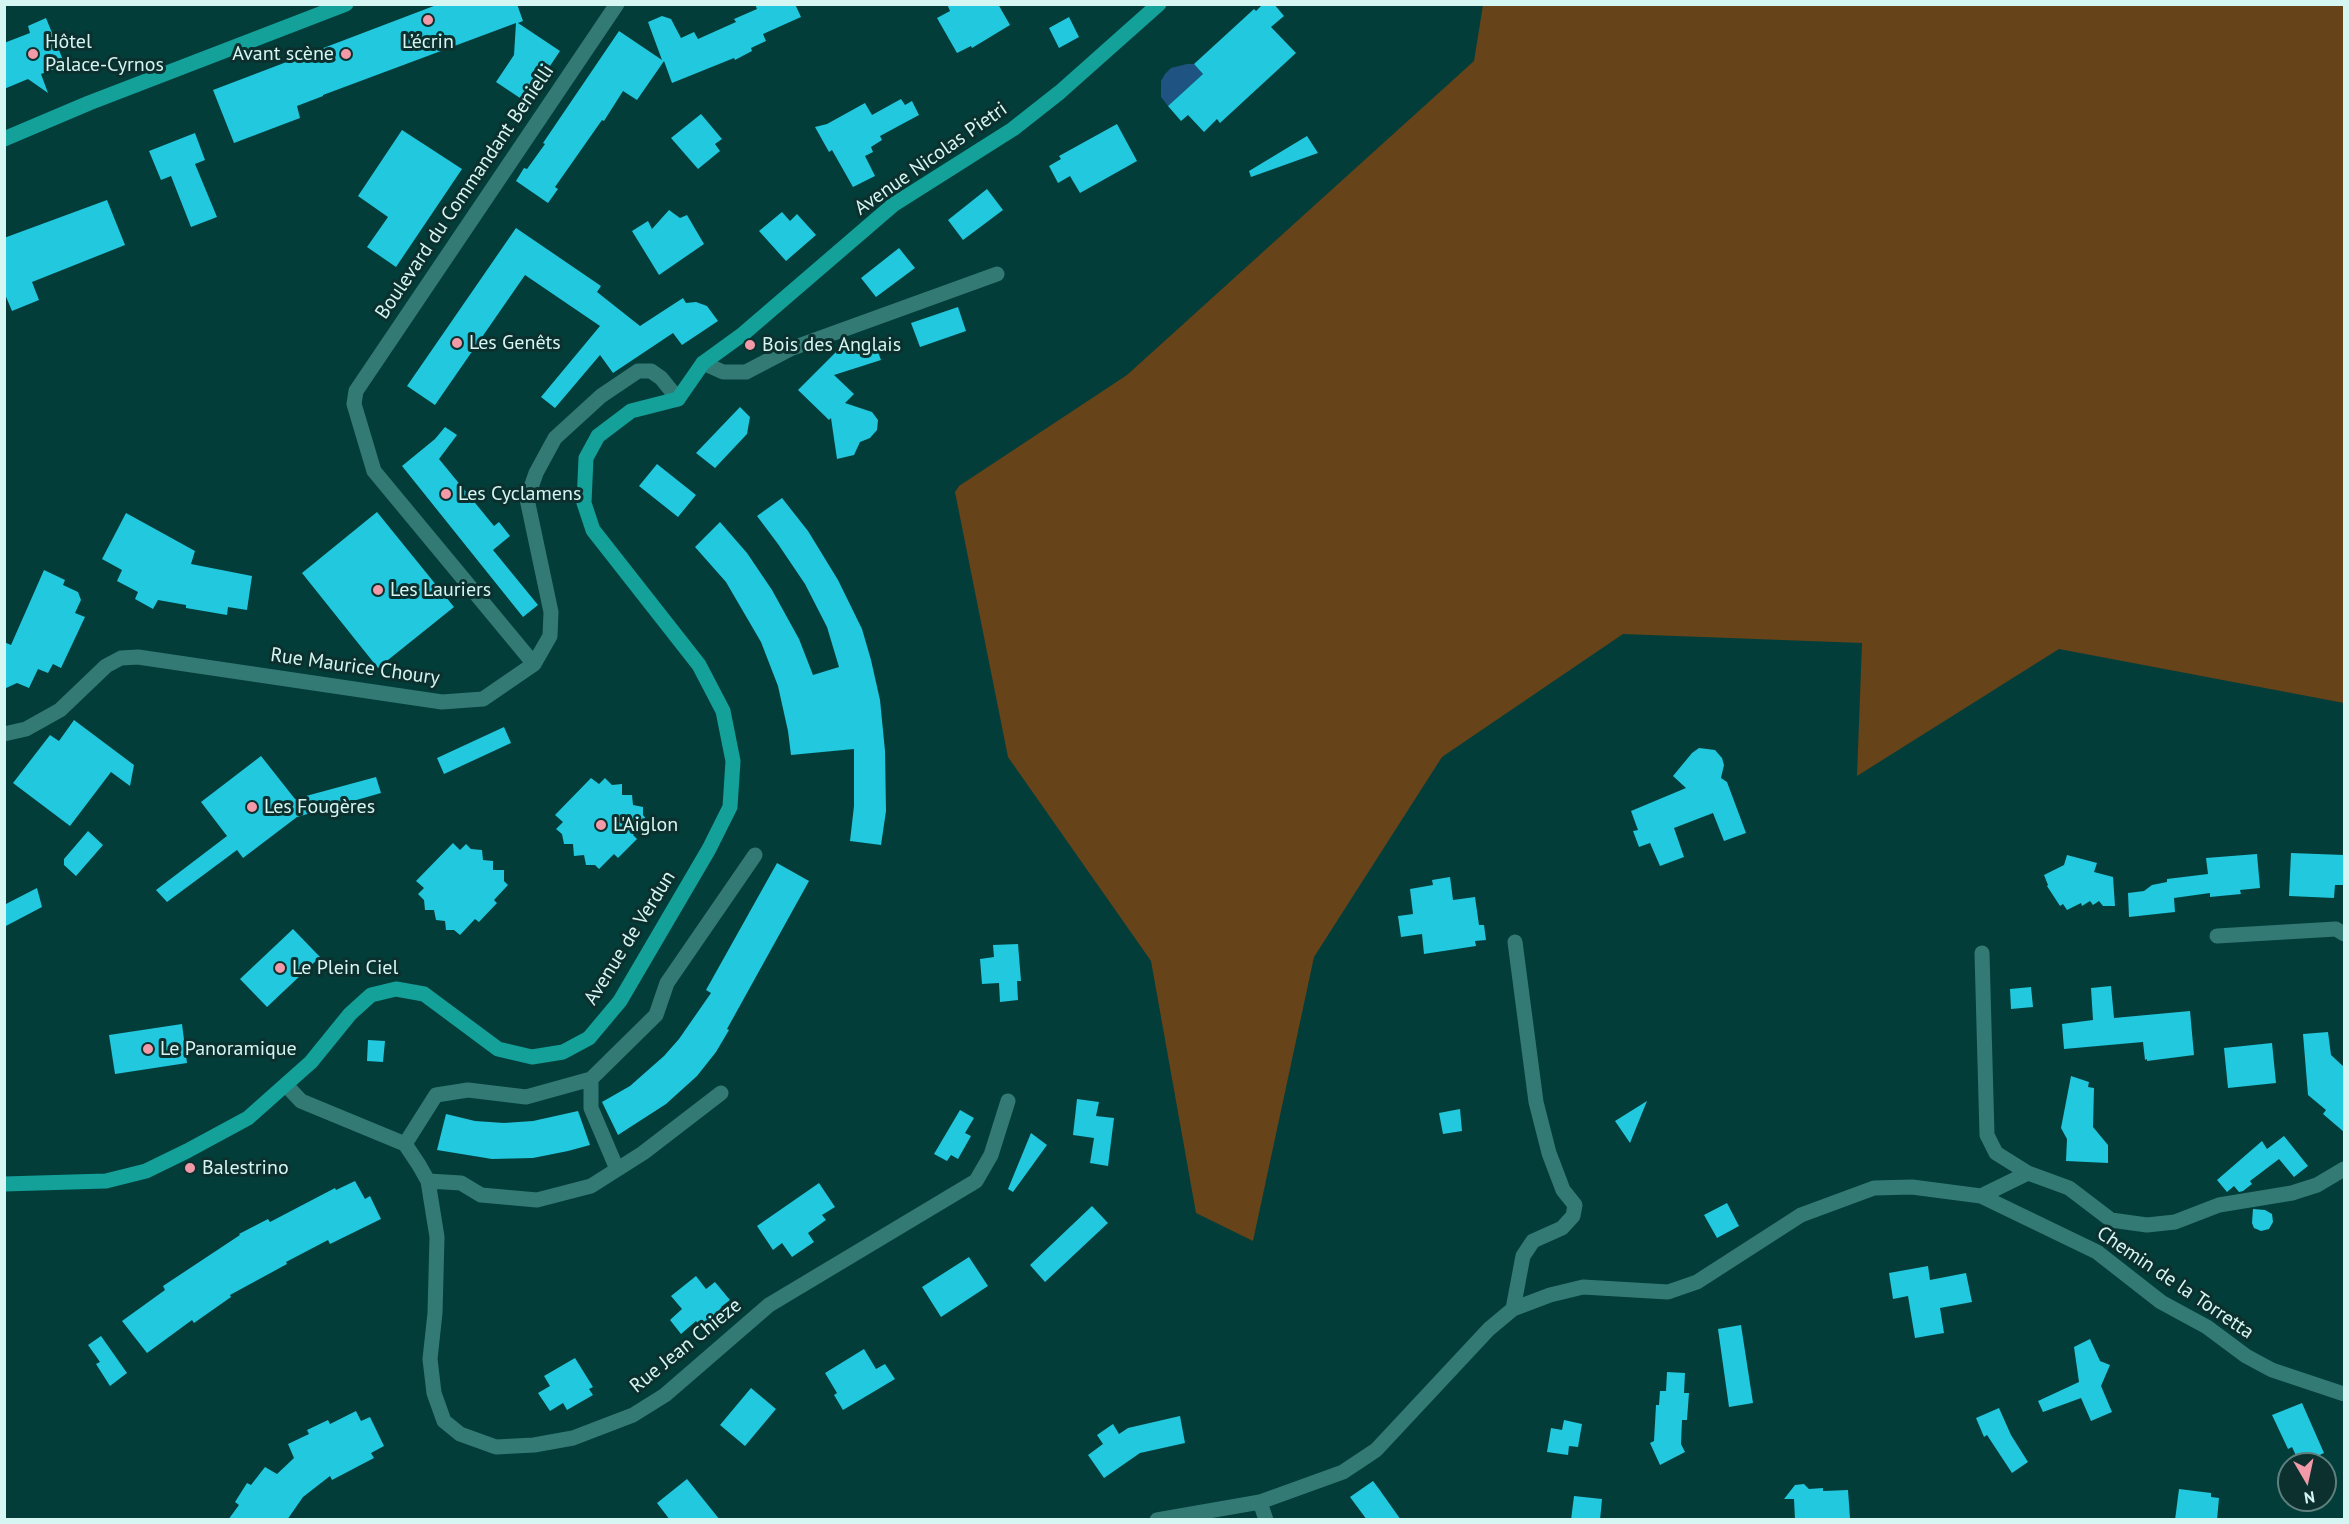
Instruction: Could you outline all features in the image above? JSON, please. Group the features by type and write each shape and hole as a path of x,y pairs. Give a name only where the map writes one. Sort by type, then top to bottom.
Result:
{"main road":[{"path":"4,139 89,103 346,4"},
{"name":"Avenue Nicolas Pietri","path":"678,399 703,363 744,334 893,205 1013,129 1060,92 1159,4"},
{"name":"Avenue de Verdun","path":"4,1184 106,1181 146,1171 248,1118 312,1062 350,1014 371,995 396,988 424,994 498,1049 532,1057 562,1052 589,1038 620,1001 709,849 730,807 733,761 723,711 699,664 593,531 584,503 586,458 598,436 631,411 678,399"}],"street":[{"name":"Boulevard du Commandant Benielli","path":"534,664 374,471 354,404 356,391 617,4"},
{"path":"703,363 723,372 746,372 790,349 997,274"},
{"name":"Rue Maurice Choury","path":"4,734 26,729 60,710 106,666 121,658 138,657 442,702 483,699 534,664 550,636 551,612 527,499 536,473 555,438 601,396 638,371 651,371 661,378 678,399"},
{"path":"286,1085 301,1101 405,1144 436,1095 468,1090 526,1097 591,1079 656,1015 668,983 755,855"},
{"path":"2217,936 2336,929 2344,933"},
{"path":"1513,1309 1523,1256 1533,1241 1562,1228 1573,1216 1575,1205 1563,1190 1549,1153 1536,1102 1515,942"},
{"path":"1982,953 1987,1135 1996,1153 2028,1173 2069,1188 2111,1220 2147,1225 2175,1222 2219,1205 2292,1193 2317,1185 2344,1169"},
{"path":"591,1079 591,1108 617,1169"},
{"path":"428,1181 460,1183 481,1195 537,1200 591,1186 643,1153 721,1093"},
{"name":"Rue Jean Chieze","path":"405,1144 428,1181 437,1238 435,1313 430,1359 434,1392 444,1421 460,1434 496,1447 534,1445 573,1438 633,1415 665,1395 769,1305 976,1181 991,1155 1008,1101"},
{"path":"1981,1196 2028,1173"},
{"name":"Chemin de la Torretta","path":"1157,1520 1260,1502 1343,1472 1376,1450 1489,1329 1513,1309 1550,1294 1582,1287 1668,1292 1697,1282 1801,1215 1874,1188 1912,1187 1981,1196 2097,1252 2161,1302 2207,1327 2246,1356 2272,1370 2344,1394"},
{"path":"1260,1502 1266,1520"}],"shaded area":[{"path":"1483,5 2344,5 2344,703 2059,649 1857,776 1862,643 1623,634 1442,757 1314,957 1253,1241 1196,1213 1151,961 1008,757 955,492 959,486 1127,375 1474,61"}],"water":[{"path":"1194,64 1203,74 1168,106 1161,97 1161,81 1171,68"}],"building":[{"path":"439,4 517,4 523,21 518,23 560,51 526,102 496,82 514,55 516,23 297,106 300,118 234,143 213,90"},
{"path":"755,4 795,4 801,17 763,34 766,41 751,48 752,51 735,60 734,58 672,83 664,61 637,100 623,91 604,121 602,120 555,187 558,189 548,203 516,181 545,144 543,143 619,31 662,60 648,22 662,16 671,19 681,38 694,32 698,39 736,22 734,19 757,9"},
{"path":"947,4 998,4 1010,25 972,48 971,46 957,53 937,18 950,11"},
{"path":"1263,4 1274,4 1284,16 1271,27 1296,53 1220,123 1217,119 1204,132 1188,115 1181,121 1168,106 1203,74 1194,64 1254,9 1256,11"},
{"path":"1069,17 1079,37 1059,48 1049,28"},
{"name":"Hôtel Palace-Cyrnos","path":"46,18 65,65 41,74 48,93 28,79 4,89 4,43 30,33 28,26"},
{"path":"901,99 905,105 912,101 919,115 880,136 882,140 871,147 873,152 865,156 875,176 853,187 832,150 829,152 815,127 827,124 865,103 872,115"},
{"path":"701,114 722,139 715,144 720,151 698,169 671,138"},
{"path":"1117,124 1137,161 1080,193 1070,176 1058,183 1049,166 1061,159 1059,156"},
{"path":"402,130 462,169 396,267 367,247 388,217 358,196"},
{"path":"195,133 205,160 195,164 217,217 191,227 171,176 161,180 149,151"},
{"path":"1307,136 1318,153 1251,177 1249,171"},
{"path":"987,189 1003,210 963,240 948,220"},
{"path":"107,200 125,245 32,282 39,300 12,311 4,292 4,238"},
{"path":"669,210 680,218 687,215 704,244 659,275 632,231 648,221 652,229"},
{"path":"782,212 790,221 797,214 816,235 786,261 759,231"},
{"path":"516,228 601,286 597,292 640,326 683,298 686,303 696,302 707,306 718,321 682,345 673,333 613,373 600,355 555,408 541,397 600,326 525,275 435,405 407,386"},
{"path":"899,248 915,268 876,297 861,278"},
{"path":"958,307 966,331 920,347 911,323"},
{"path":"873,339 881,360 834,375 854,394 845,403 872,412 878,420 877,430 870,438 860,442 854,455 837,459 831,418 829,420 798,390 838,350"},
{"path":"740,407 750,417 747,434 715,468 696,453"},
{"name":"Les Cyclamens","path":"445,427 457,435 439,459 494,526 499,522 510,536 493,550 538,605 523,617 402,466 435,439"},
{"path":"657,464 696,495 678,517 639,486"},
{"path":"782,498 808,531 838,580 862,629 871,660 880,700 885,751 886,811 881,845 850,841 854,806 854,749 791,755 778,686 761,642 726,582 695,547 720,522 747,553 772,590 799,639 813,675 839,667 827,627 805,584 757,516"},
{"name":"Les Lauriers","path":"377,512 454,607 378,668 302,573"},
{"path":"126,513 195,551 191,564 252,576 247,610 228,607 227,615 186,608 186,605 158,600 153,609 135,599 138,592 117,581 122,570 102,559"},
{"path":"44,570 65,580 63,585 78,592 81,600 75,613 85,617 61,668 53,664 48,673 38,669 29,688 17,683 4,689 4,642 11,645"},
{"path":"74,720 134,765 130,786 111,772 70,826 13,783 50,735 59,741"},
{"path":"504,727 511,743 444,774 437,758"},
{"path":"1699,748 1715,750 1722,758 1724,765 1721,778 1727,782 1746,833 1724,841 1713,813 1674,828 1684,857 1660,866 1650,843 1639,847 1633,831 1638,830 1631,811 1686,788 1673,776"},
{"name":"Les Fougères","path":"261,756 295,799 376,777 381,793 297,817 243,858 237,850 167,902 156,890 227,836 201,802"},
{"name":"L'Aiglon","path":"591,778 599,784 605,778 612,785 622,784 622,795 632,795 633,805 643,807 643,815 647,820 633,835 637,839 618,858 614,854 599,869 595,865 586,865 584,855 574,856 573,844 564,844 562,834 556,829 563,822 555,815"},
{"path":"88,831 103,845 76,876 64,865 64,859"},
{"path":"453,843 460,850 466,844 471,849 482,850 483,860 493,861 493,870 504,870 504,881 508,885 494,900 497,903 479,922 475,919 460,935 454,930 446,930 445,921 436,920 434,910 425,910 424,900 418,894 424,888 416,881"},
{"path":"2291,853 2344,855 2344,885 2335,885 2334,898 2289,896"},
{"path":"2257,854 2260,888 2240,890 2241,894 2210,897 2210,893 2174,898 2175,912 2129,917 2128,893 2144,891 2152,885 2167,882 2167,879 2208,874 2206,858"},
{"path":"2067,855 2097,863 2094,872 2113,877 2115,906 2103,906 2099,901 2093,905 2090,901 2067,910 2063,904 2060,906 2047,886 2044,875 2064,865"},
{"path":"777,863 809,881 727,1029 729,1030 716,1052 697,1076 666,1104 618,1135 602,1102 630,1086 664,1056 679,1039 711,993 706,990"},
{"path":"1450,877 1453,900 1475,897 1479,925 1484,925 1486,940 1475,941 1476,946 1424,954 1422,934 1401,937 1398,916 1413,914 1410,889 1433,885 1432,880"},
{"path":"37,888 42,907 4,927 4,905"},
{"name":"Le Plein Ciel","path":"293,929 320,957 267,1007 240,979"},
{"path":"1018,944 1021,981 1017,981 1018,1000 1000,1002 999,983 982,984 980,959 994,957 993,945"},
{"path":"2111,986 2114,1018 2190,1011 2194,1055 2147,1061 2143,1042 2064,1049 2062,1024 2093,1020 2091,988"},
{"path":"2031,987 2033,1007 2011,1009 2010,989"},
{"name":"Le Panoramique","path":"182,1024 187,1063 115,1074 109,1035"},
{"path":"2328,1032 2331,1055 2344,1067 2344,1132 2323,1114 2326,1110 2308,1095 2303,1034"},
{"path":"368,1040 385,1041 383,1062 367,1061"},
{"path":"2272,1043 2276,1083 2228,1088 2224,1048"},
{"path":"2071,1076 2089,1082 2088,1087 2094,1088 2093,1127 2108,1145 2108,1163 2066,1161 2067,1139 2061,1128"},
{"path":"1077,1099 1099,1102 1096,1116 1114,1118 1108,1166 1090,1163 1094,1138 1073,1135"},
{"path":"1647,1101 1630,1143 1615,1121"},
{"path":"1460,1109 1462,1131 1443,1134 1439,1113"},
{"path":"960,1110 974,1118 965,1133 971,1136 958,1159 951,1155 947,1161 934,1154"},
{"path":"578,1111 590,1145 533,1158 492,1159 437,1150 446,1114 475,1121 504,1123 533,1121"},
{"path":"1031,1133 1047,1145 1013,1192 1008,1189"},
{"path":"2284,1136 2308,1166 2294,1177 2279,1159 2250,1181 2252,1184 2243,1191 2239,1192 2234,1186 2227,1192 2217,1180 2262,1141 2267,1149"},
{"path":"355,1181 365,1199 370,1196 381,1219 330,1244 328,1240 286,1262 287,1264 230,1295 231,1297 194,1323 192,1320 147,1353 122,1321 165,1290 163,1286 239,1234 268,1219 270,1222 335,1188 336,1190"},
{"path":"819,1183 835,1207 822,1215 826,1220 808,1233 814,1242 792,1257 782,1243 773,1250 757,1226"},
{"path":"1727,1203 1739,1226 1717,1238 1704,1215"},
{"path":"1092,1206 1108,1223 1045,1282 1030,1265"},
{"path":"2253,1209 2265,1210 2272,1214 2273,1222 2269,1229 2261,1231 2254,1228"},
{"path":"969,1257 988,1286 941,1317 922,1287"},
{"path":"1928,1266 1930,1280 1966,1273 1972,1302 1940,1308 1944,1333 1915,1338 1908,1296 1893,1299 1889,1273"},
{"path":"696,1276 706,1289 715,1282 730,1300 721,1307 723,1309 701,1327 696,1321 681,1334 670,1320 682,1309 671,1296"},
{"path":"1741,1325 1753,1403 1729,1407 1718,1329"},
{"path":"101,1336 127,1373 110,1386 96,1364 100,1362 88,1345"},
{"path":"2090,1339 2100,1361 2110,1365 2101,1386 2112,1412 2091,1421 2081,1398 2043,1412 2038,1401 2079,1382 2074,1347"},
{"path":"864,1349 876,1369 885,1364 895,1379 843,1410 834,1395 837,1393 825,1373"},
{"path":"575,1358 593,1387 589,1389 593,1395 567,1410 563,1403 550,1411 538,1393 550,1386 544,1376"},
{"path":"1667,1372 1685,1373 1684,1393 1689,1393 1687,1420 1682,1420 1681,1444 1685,1452 1660,1465 1650,1443 1654,1441 1656,1405 1659,1405 1660,1391 1666,1391"},
{"path":"751,1388 776,1409 745,1446 720,1425"},
{"path":"2302,1403 2324,1452 2294,1452 2292,1447 2288,1449 2272,1415"},
{"path":"1999,1408 2011,1435 2028,1462 2012,1473 1987,1435 1984,1437 1976,1418"},
{"path":"356,1411 361,1421 370,1417 384,1446 371,1453 374,1458 332,1480 330,1476 303,1497 287,1520 228,1520 239,1505 235,1502 247,1483 251,1485 265,1467 277,1474 294,1458 288,1444 309,1434 307,1430 328,1420 330,1424"},
{"path":"1180,1416 1185,1443 1140,1453 1104,1478 1088,1455 1103,1444 1097,1435 1113,1424 1119,1434 1128,1428"},
{"path":"1564,1420 1582,1424 1578,1447 1569,1446 1568,1455 1547,1452 1551,1428 1562,1430"},
{"path":"687,1479 720,1520 670,1520 657,1503"},
{"path":"1373,1481 1401,1520 1367,1520 1350,1497"},
{"path":"1804,1484 1809,1489 1823,1488 1823,1491 1848,1490 1850,1518 1795,1520 1794,1499 1784,1499 1795,1485"},
{"path":"2179,1489 2211,1493 2211,1497 2219,1498 2217,1520 2175,1520"},
{"path":"1574,1496 1602,1499 1600,1520 1571,1520"}],"place":[{"name":"L’écrin","path":"428,20"},
{"name":"Hôtel Palace-Cyrnos","path":"33,54"},
{"name":"Avant scène","path":"346,54"},
{"name":"Les Genêts","path":"457,343"},
{"name":"Bois des Anglais","path":"750,345"},
{"name":"Les Cyclamens","path":"446,494"},
{"name":"Les Lauriers","path":"378,590"},
{"name":"Les Fougères","path":"252,807"},
{"name":"L'Aiglon","path":"601,825"},
{"name":"Le Plein Ciel","path":"280,968"},
{"name":"Le Panoramique","path":"148,1049"},
{"name":"Balestrino","path":"190,1168"}]}
